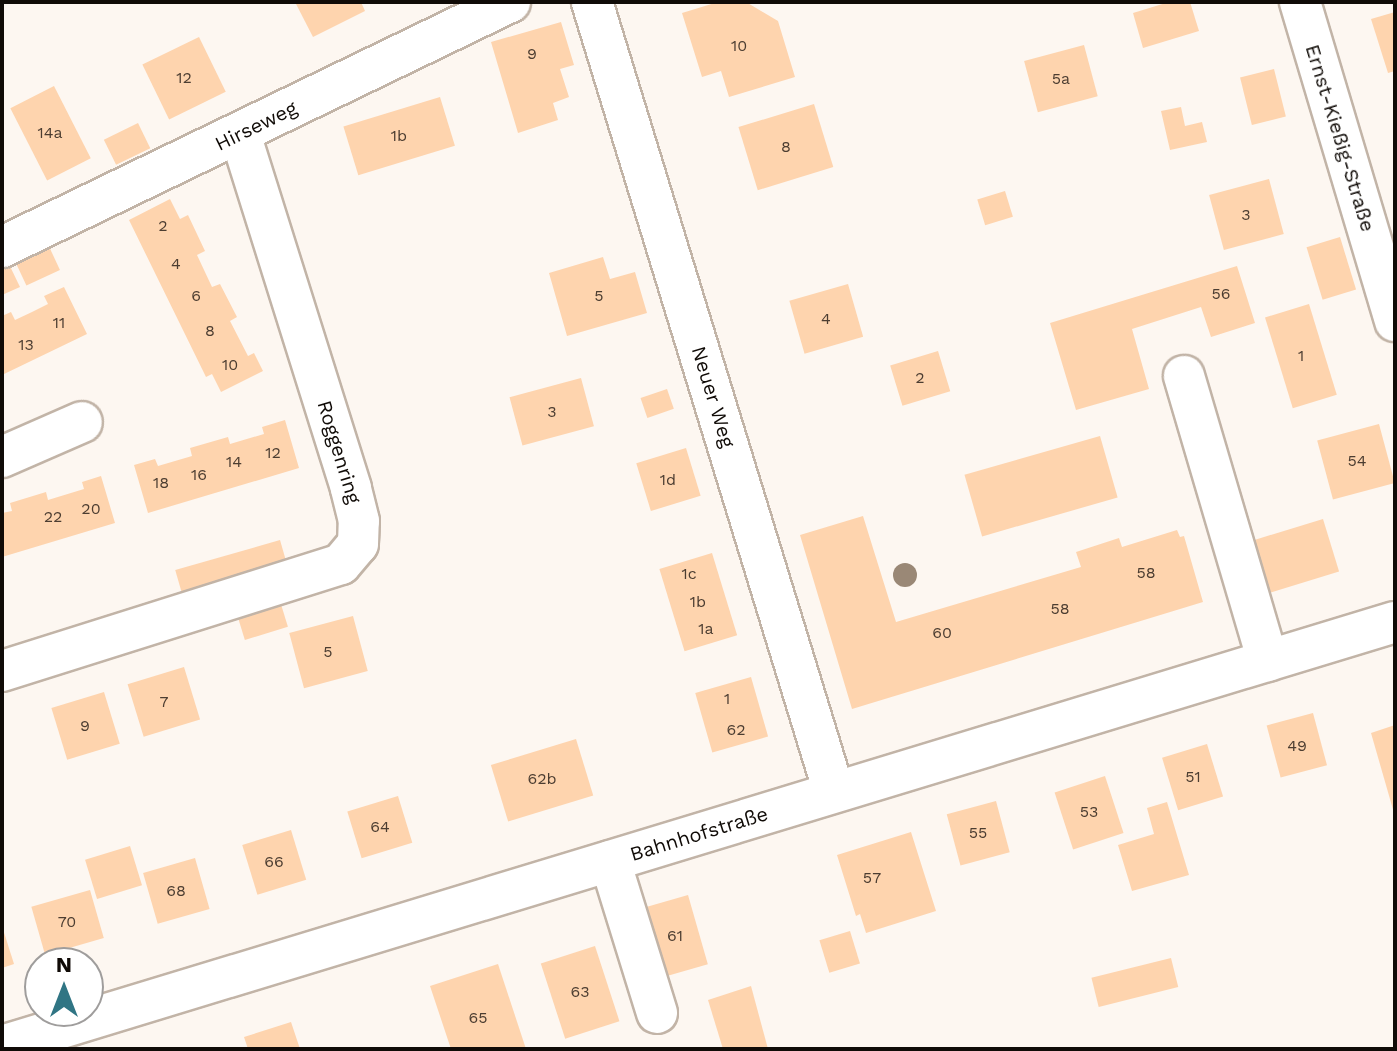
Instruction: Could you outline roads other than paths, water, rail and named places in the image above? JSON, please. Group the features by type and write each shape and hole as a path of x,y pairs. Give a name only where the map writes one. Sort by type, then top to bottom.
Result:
{"street":[{"name":"Hirseweg","path":"2,247 510,2"},
{"name":"Neuer Weg","path":"592,2 834,792"},
{"name":"Ernst-Kießig-Straße","path":"1300,2 1395,321"},
{"name":"Roggenring","path":"2,671 341,564 358,544 359,521 351,488 240,134"},
{"path":"1184,376 1268,661"},
{"path":"2,457 82,422"},
{"name":"Bahnhofstraße","path":"2,1046 1395,622"},
{"path":"610,861 657,1013"}]}
